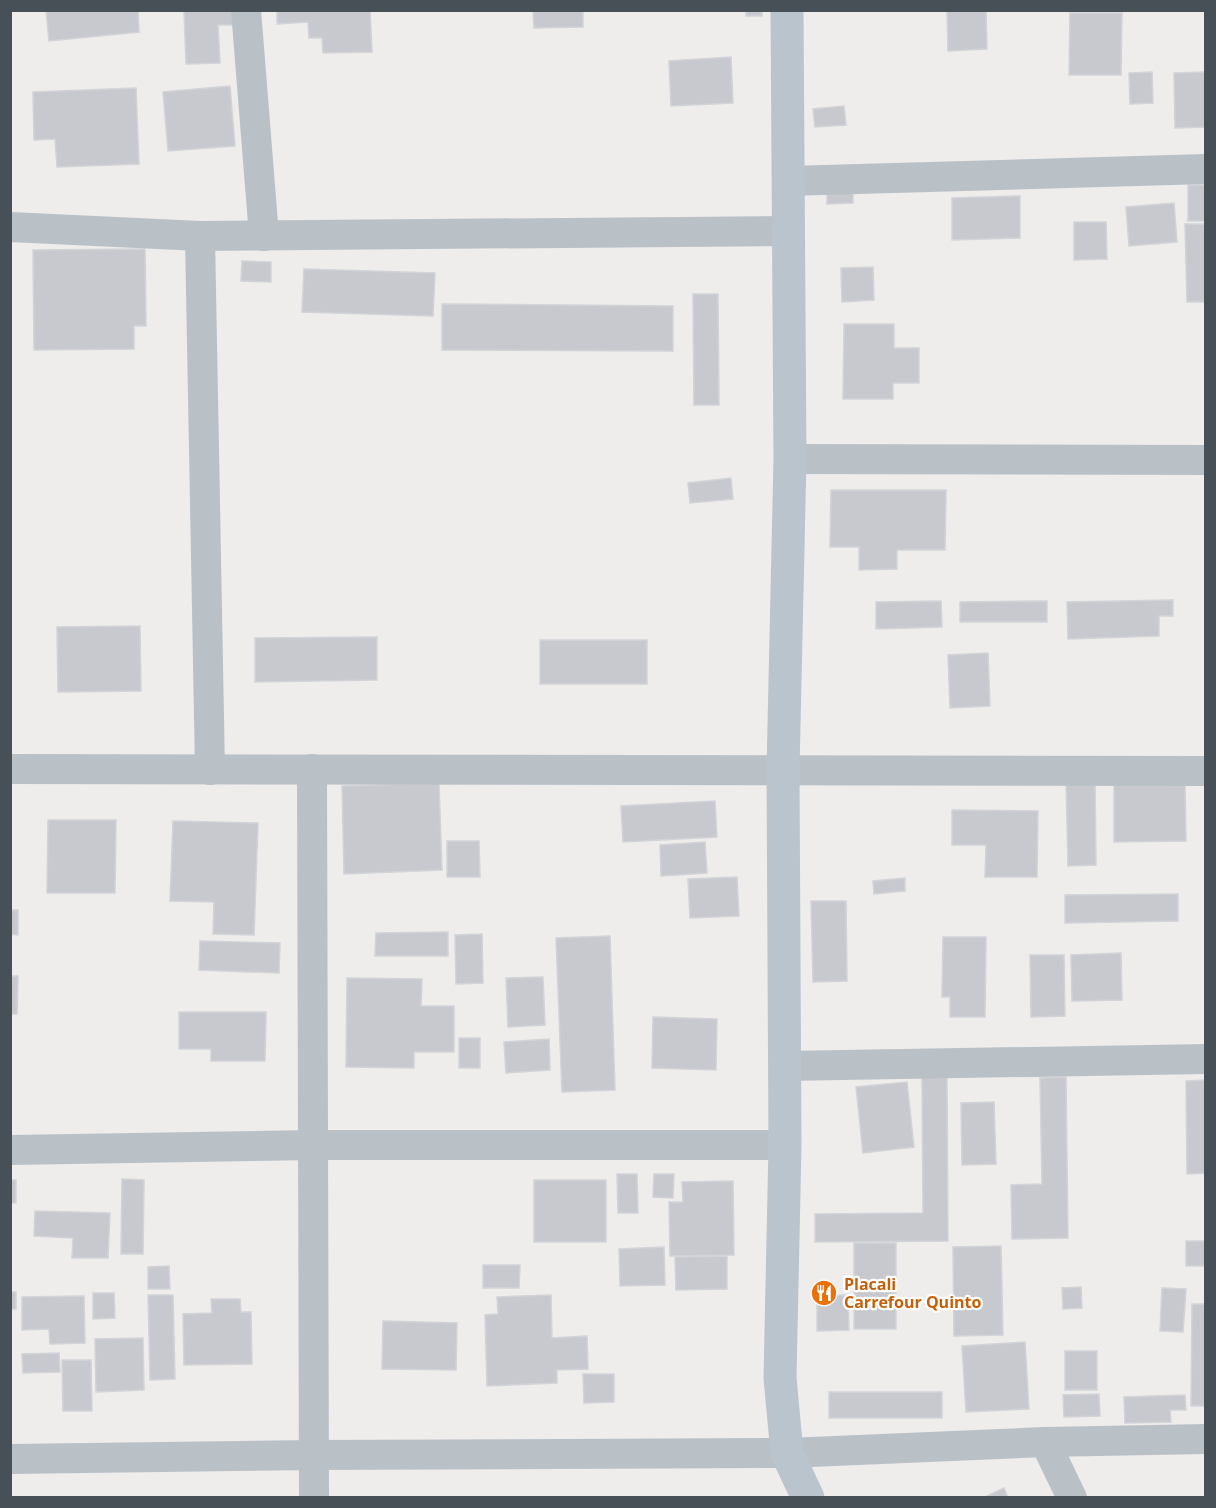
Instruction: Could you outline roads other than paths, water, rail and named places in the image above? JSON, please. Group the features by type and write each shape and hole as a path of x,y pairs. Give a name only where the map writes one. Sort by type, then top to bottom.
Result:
{"street":[{"path":"246,10 264,236"},
{"path":"787,10 790,459 783,770 785,1145 780,1378 787,1453 808,1497"},
{"path":"788,181 1206,169"},
{"path":"11,222 200,236 788,231"},
{"path":"200,236 210,770"},
{"path":"790,459 1206,460"},
{"path":"10,769 1206,771"},
{"path":"312,769 314,1497"},
{"path":"784,1066 1206,1059"},
{"path":"10,1150 314,1145 785,1145"},
{"path":"10,1459 787,1453 1046,1442 1206,1439"},
{"path":"1046,1442 1072,1497"}],"place":[{"name":"Placali Carrefour Quinto","path":"824,1293"}]}
